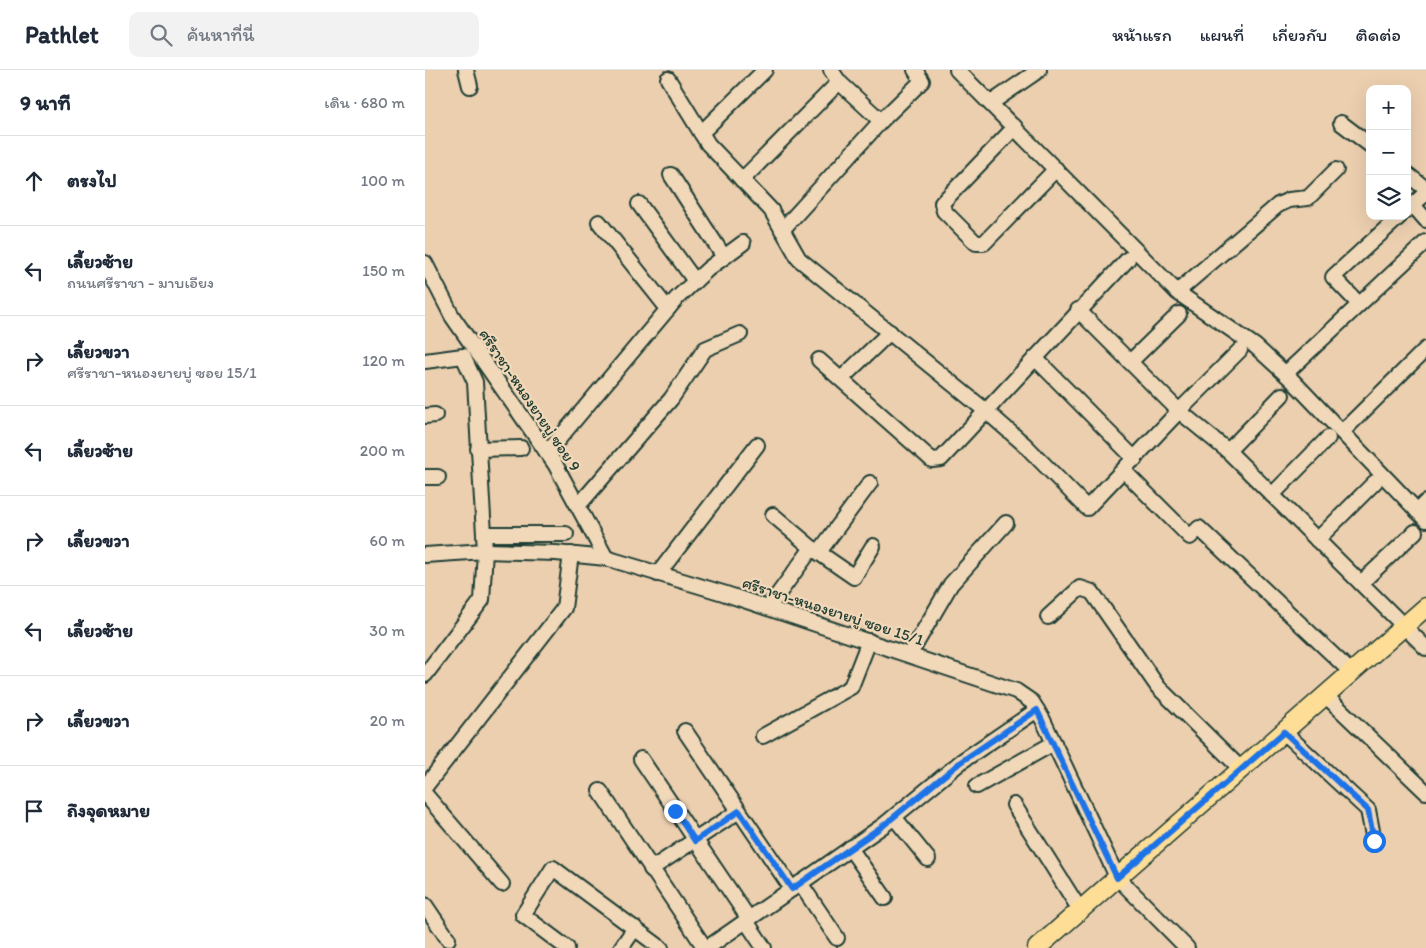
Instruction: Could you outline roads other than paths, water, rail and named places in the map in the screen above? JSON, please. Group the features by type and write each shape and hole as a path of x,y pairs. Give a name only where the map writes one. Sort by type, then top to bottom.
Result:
{"main road":[{"path":"1037,948 1426,607"}],"street":[{"path":"466,70 470,86"},
{"path":"701,133 765,70"},
{"path":"831,70 839,82 881,121"},
{"path":"782,230 881,121 922,81 915,70"},
{"path":"957,70 1177,292 1255,346 1286,373 1423,511"},
{"path":"991,103 1039,70"},
{"path":"668,79 709,144 771,210 799,259 986,411 1025,445 1087,508 1240,350"},
{"path":"742,180 839,82"},
{"path":"1341,123 1366,142"},
{"path":"1015,127 942,203 944,210 976,243 984,243 1056,169"},
{"path":"1177,292 1278,205 1286,201 1308,198 1336,170"},
{"path":"671,175 724,257"},
{"path":"1408,175 1426,189"},
{"path":"1411,206 1426,193"},
{"path":"639,204 695,282"},
{"path":"1411,208 1426,220"},
{"path":"1359,304 1333,277 1396,220"},
{"path":"599,222 668,309"},
{"path":"1286,373 1426,242"},
{"path":"547,452 668,309 695,282 743,243"},
{"path":"819,360 931,460 941,459 1078,310 1128,259"},
{"name":"ศรีราชา-หนองยายบู่ ซอย 9","path":"425,263 452,316 547,452 606,558"},
{"path":"1078,310 1179,411 1228,452 1426,648"},
{"path":"1130,362 1179,314"},
{"path":"841,379 890,332"},
{"path":"578,506 671,399 705,349 740,334"},
{"path":"1343,432 1426,349"},
{"path":"425,361 463,356 475,382 485,534 483,600 425,675"},
{"path":"1035,358 1135,458"},
{"path":"1228,452 1282,396"},
{"path":"1272,495 1329,438"},
{"path":"658,574 757,445"},
{"path":"478,449 521,448"},
{"path":"1124,471 1190,538 1199,528 1351,672"},
{"path":"1317,540 1375,482"},
{"path":"767,608 870,483"},
{"path":"773,515 815,550 854,577 873,546"},
{"path":"910,654 951,584 1006,522"},
{"path":"1361,583 1415,532"},
{"path":"485,534 566,534"},
{"name":"ศรีราชา-หนองยายบู่ ซอย 15/1","path":"425,555 485,551 571,554 606,558 910,654 1016,690 1032,702 1037,710 1117,878 1187,948"},
{"path":"425,787 564,608 571,554"},
{"path":"1048,617 1080,588 1092,592 1158,687 1242,770"},
{"path":"763,736 851,687 869,641"},
{"path":"1325,695 1426,792"},
{"path":"600,791 651,870 706,948 851,848 894,817 962,761 1037,710"},
{"path":"685,731 739,811 837,938"},
{"path":"1284,732 1368,810 1374,841"},
{"path":"977,786 1054,743"},
{"path":"641,759 764,948"},
{"path":"425,794 502,884"},
{"path":"1014,805 1080,910"},
{"path":"651,870 739,811"},
{"path":"894,817 928,859"},
{"path":"851,848 885,898"},
{"path":"567,948 523,915 526,899 553,868 661,948"},
{"path":"425,905 448,939"},
{"path":"621,948 635,928"}]}
